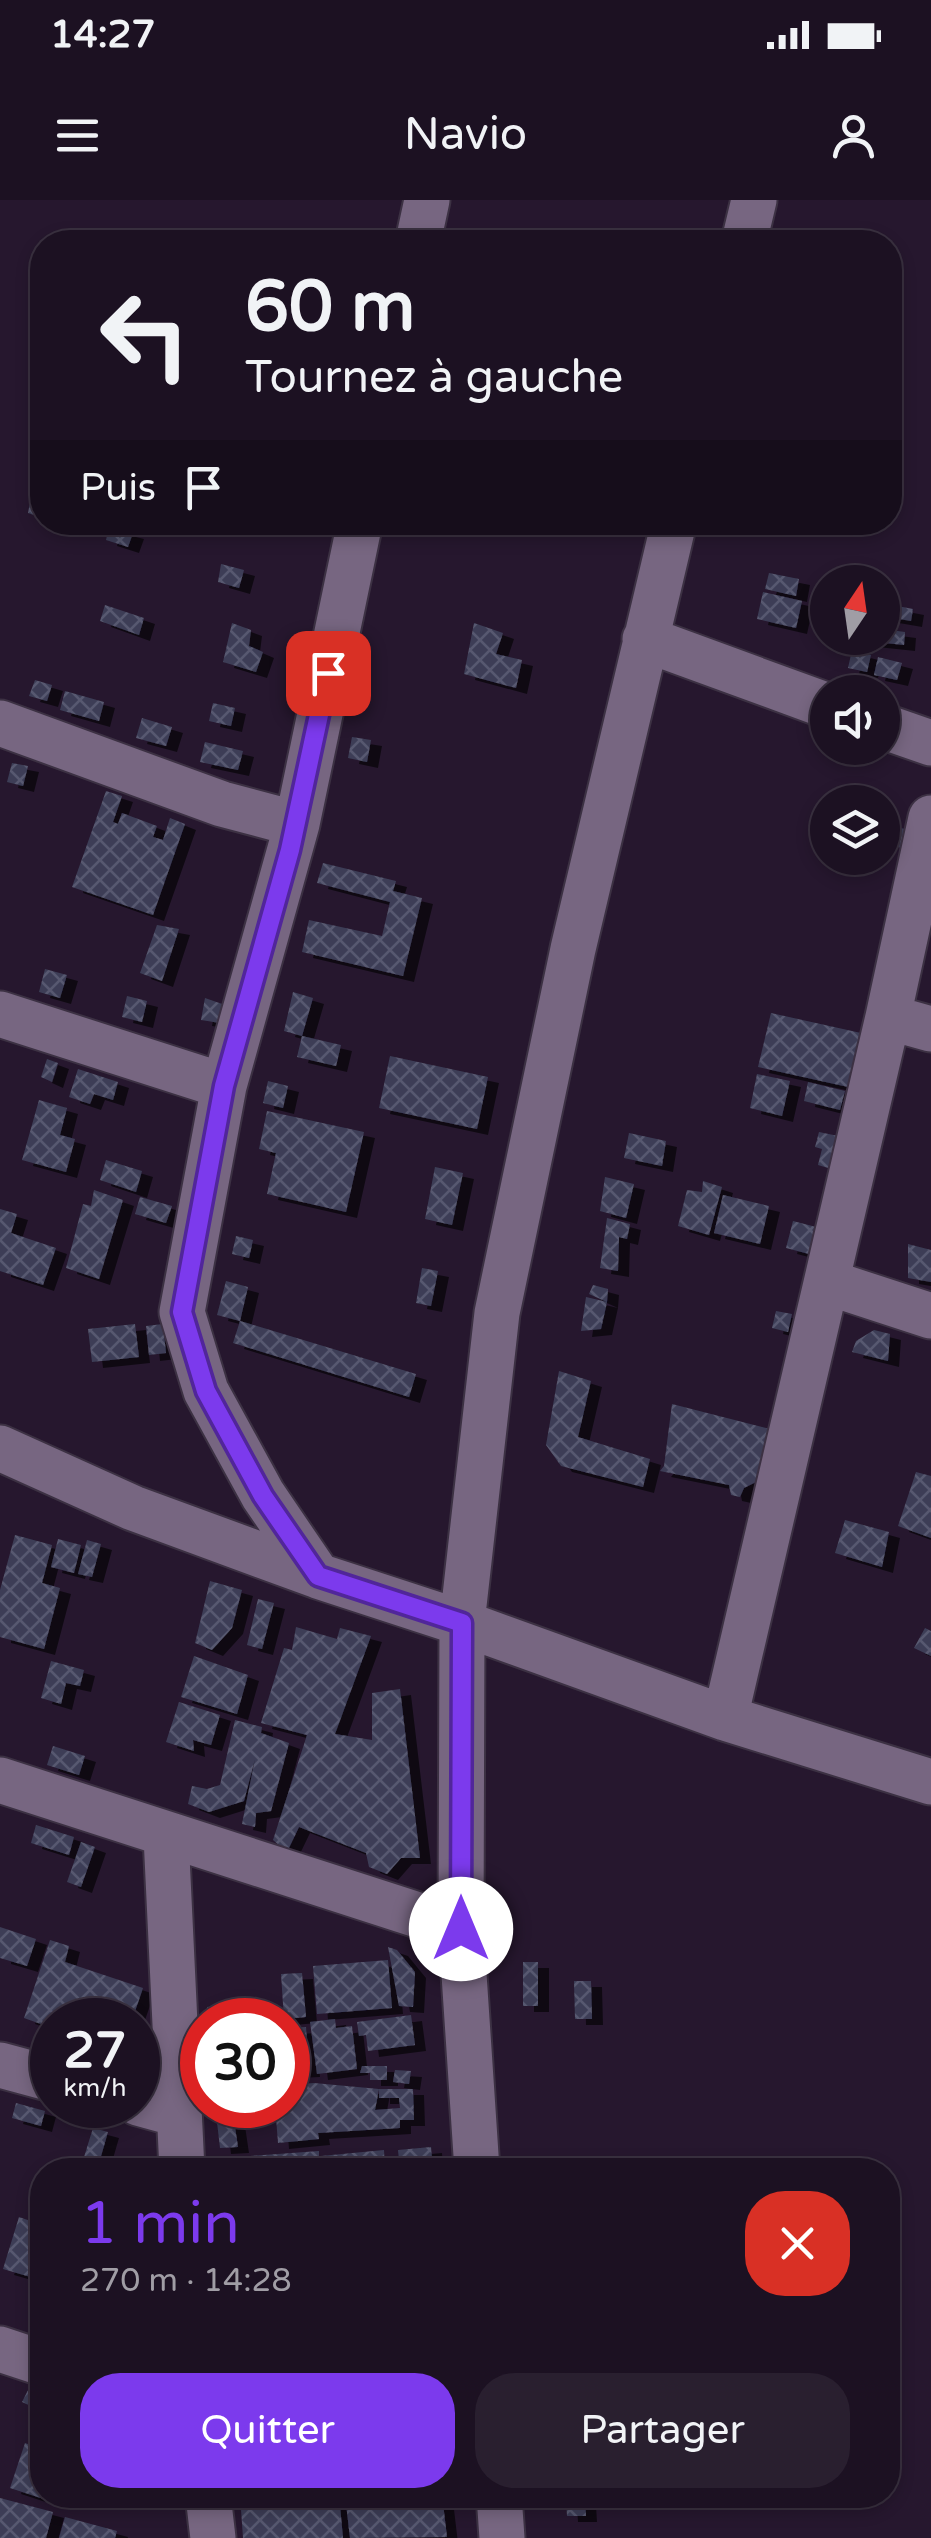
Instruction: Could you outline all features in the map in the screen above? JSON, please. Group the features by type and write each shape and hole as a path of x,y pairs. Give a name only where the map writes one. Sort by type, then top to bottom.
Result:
{"street":[{"path":"421,230 427,200"},
{"path":"747,230 754,200"},
{"path":"318,1576 263,1496 206,1391 182,1312 224,1086 297,824 357,535"},
{"path":"476,2158 461,1929 462,1623 497,1312 573,949 671,535"},
{"path":"645,639 810,699"},
{"path":"0,723 222,804 297,824"},
{"path":"900,732 931,743"},
{"path":"725,1718 931,818"},
{"path":"0,1014 224,1086"},
{"path":"888,1018 931,1029"},
{"path":"827,1282 931,1316"},
{"path":"0,1448 133,1508 318,1576 462,1623 725,1718 931,1782"},
{"path":"0,1780 461,1929"},
{"path":"160,2040 166,1836"},
{"path":"0,2065 30,2073"},
{"path":"160,2113 177,2158"},
{"path":"0,2350 30,2359"},
{"path":"210,2508 213,2538"},
{"path":"500,2508 502,2538"}],"building":[{"path":"107,535 132,535 128,547 106,540"},
{"path":"221,564 244,570 239,588 218,582"},
{"path":"769,573 799,579 796,596 765,589"},
{"path":"763,592 802,601 796,628 757,619"},
{"path":"105,605 144,618 139,635 100,621"},
{"path":"900,606 913,609 911,621 900,619"},
{"path":"232,623 251,630 249,646 263,652 256,672 223,662"},
{"path":"474,623 503,633 496,654 522,660 516,688 464,674"},
{"path":"851,655 871,655 867,672 848,668"},
{"path":"878,657 902,663 898,675 874,675"},
{"path":"35,680 52,685 47,701 29,696"},
{"path":"65,691 104,702 99,721 60,710"},
{"path":"213,703 235,708 231,726 209,721"},
{"path":"142,718 172,727 166,746 136,738"},
{"path":"352,737 371,740 367,762 348,758"},
{"path":"205,742 243,751 238,770 200,762"},
{"path":"12,763 28,766 23,786 7,782"},
{"path":"106,791 122,796 113,822 118,824 122,813 157,826 153,837 163,840 170,818 185,824 153,915 72,887"},
{"path":"900,828 916,831 913,850 900,848"},
{"path":"323,863 396,881 393,891 422,898 403,976 302,952 309,920 382,936 390,902 317,883"},
{"path":"157,925 179,929 162,981 140,973"},
{"path":"45,969 67,975 60,998 39,992"},
{"path":"293,992 313,998 302,1036 284,1031"},
{"path":"127,996 147,1001 142,1022 122,1017"},
{"path":"205,998 225,1005 220,1023 201,1020"},
{"path":"771,1013 870,1035 857,1089 758,1067"},
{"path":"302,1036 341,1045 336,1066 297,1057"},
{"path":"390,1056 488,1077 477,1129 379,1108"},
{"path":"47,1059 58,1063 52,1082 41,1077"},
{"path":"78,1069 118,1082 113,1100 94,1094 90,1104 69,1097"},
{"path":"757,1074 790,1081 782,1116 750,1108"},
{"path":"268,1081 288,1086 283,1108 263,1103"},
{"path":"808,1082 845,1091 840,1110 804,1101"},
{"path":"39,1100 67,1108 60,1135 75,1139 66,1172 22,1160"},
{"path":"267,1111 364,1132 346,1212 267,1194 276,1153 259,1149"},
{"path":"819,1132 843,1137 835,1170 818,1165 822,1149 815,1147"},
{"path":"629,1133 666,1141 662,1166 624,1158"},
{"path":"106,1160 142,1171 136,1192 100,1180"},
{"path":"435,1167 463,1173 452,1225 425,1219"},
{"path":"605,1177 634,1184 626,1218 600,1211"},
{"path":"703,1181 722,1187 709,1235 678,1226 687,1190 702,1192"},
{"path":"94,1190 123,1200 99,1279 66,1268 83,1204 91,1206"},
{"path":"723,1195 769,1206 760,1244 714,1233"},
{"path":"140,1197 172,1206 166,1223 135,1214"},
{"path":"0,1209 17,1214 11,1233 56,1248 43,1285 0,1271"},
{"path":"607,1218 630,1224 627,1239 619,1237 618,1271 600,1268"},
{"path":"793,1221 820,1228 813,1255 786,1248"},
{"path":"236,1236 253,1240 249,1258 232,1254"},
{"path":"908,1244 931,1250 931,1282 908,1278"},
{"path":"422,1268 438,1271 431,1306 416,1303"},
{"path":"226,1281 248,1287 240,1321 217,1315"},
{"path":"593,1285 608,1289 607,1302 589,1294"},
{"path":"586,1297 607,1302 601,1329 581,1331"},
{"path":"776,1311 792,1314 788,1332 772,1328"},
{"path":"240,1321 416,1374 409,1397 233,1343"},
{"path":"135,1324 139,1357 92,1362 88,1329"},
{"path":"163,1324 166,1353 149,1355 146,1326"},
{"path":"874,1330 890,1334 888,1361 852,1352 856,1341"},
{"path":"559,1371 591,1381 578,1437 650,1459 643,1487 561,1466 546,1445"},
{"path":"672,1404 770,1429 756,1482 744,1488 740,1497 731,1495 729,1485 660,1471 664,1466"},
{"path":"916,1472 931,1476 931,1538 898,1526"},
{"path":"845,1520 889,1532 882,1567 835,1553"},
{"path":"15,1535 52,1545 42,1583 60,1588 44,1649 0,1637 0,1590"},
{"path":"58,1539 81,1545 74,1573 51,1567"},
{"path":"87,1540 101,1544 92,1577 78,1574"},
{"path":"210,1581 242,1590 232,1628 212,1650 195,1643"},
{"path":"258,1599 274,1603 262,1649 247,1645"},
{"path":"296,1627 337,1639 340,1628 371,1636 335,1734 372,1740 372,1693 400,1689 420,1858 401,1858 387,1874 369,1867 366,1853 299,1827 287,1852 273,1840 307,1735 261,1723 284,1648 292,1650"},
{"path":"925,1628 931,1631 931,1656 914,1648"},
{"path":"194,1656 248,1675 237,1714 181,1697"},
{"path":"51,1661 84,1670 80,1686 66,1683 61,1704 41,1698"},
{"path":"179,1702 220,1715 211,1745 193,1740 194,1751 166,1742"},
{"path":"235,1720 262,1727 261,1733 289,1743 271,1811 256,1813 255,1827 242,1824 255,1759 244,1801 209,1812 188,1804 192,1786 207,1789 220,1785"},
{"path":"53,1746 85,1756 79,1775 47,1765"},
{"path":"36,1825 74,1837 69,1855 31,1843"},
{"path":"81,1842 95,1847 81,1887 67,1882"},
{"path":"0,1927 36,1939 27,1966 0,1958"},
{"path":"50,1940 69,1946 65,1962 143,1988 140,1998 31,1998"},
{"path":"388,1947 397,1950 415,1972 413,2007 399,2006"},
{"path":"388,1960 392,2008 317,2014 313,1966"},
{"path":"523,1962 538,1962 538,2006 523,2006"},
{"path":"302,1973 304,1998 283,1998 281,1974"},
{"path":"574,1981 591,1981 592,2019 575,2019"},
{"path":"411,2015 415,2045 368,2051 366,2035 359,2036 357,2022"},
{"path":"335,2019 336,2028 352,2026 357,2069 317,2074 310,2022"},
{"path":"362,2066 387,2066 387,2080 370,2080 370,2073 360,2073"},
{"path":"395,2070 411,2071 409,2084 393,2082"},
{"path":"310,2083 413,2089 414,2120 400,2120 400,2128 318,2133 319,2139 278,2143 277,2128 310,2128","holes":["379,2089 379,2098 399,2098 400,2108 375,2110"]},
{"path":"16,2103 30,2107 30,2123 12,2118"},
{"path":"93,2128 108,2132 100,2158 84,2158"},
{"path":"218,2128 235,2128 238,2147 220,2148"},
{"path":"431,2147 432,2158 399,2158 398,2150"},
{"path":"384,2150 384,2158 321,2158"},
{"path":"319,2151 319,2158 250,2156"},
{"path":"19,2217 30,2221 30,2277 3,2269"},
{"path":"29,2388 30,2388 30,2406 22,2402"},
{"path":"25,2443 30,2445 30,2495 10,2488"},
{"path":"0,2498 53,2512 46,2538 0,2538"},
{"path":"241,2508 340,2508 343,2538 243,2538"},
{"path":"347,2508 444,2508 447,2537 350,2538"},
{"path":"566,2508 586,2508 586,2516 567,2516"},
{"path":"65,2517 117,2531 115,2538 59,2538"}],"route":[{"path":"328,673 297,824 224,1086 182,1312 206,1391 263,1496 318,1576 462,1623 461,1929"}]}
